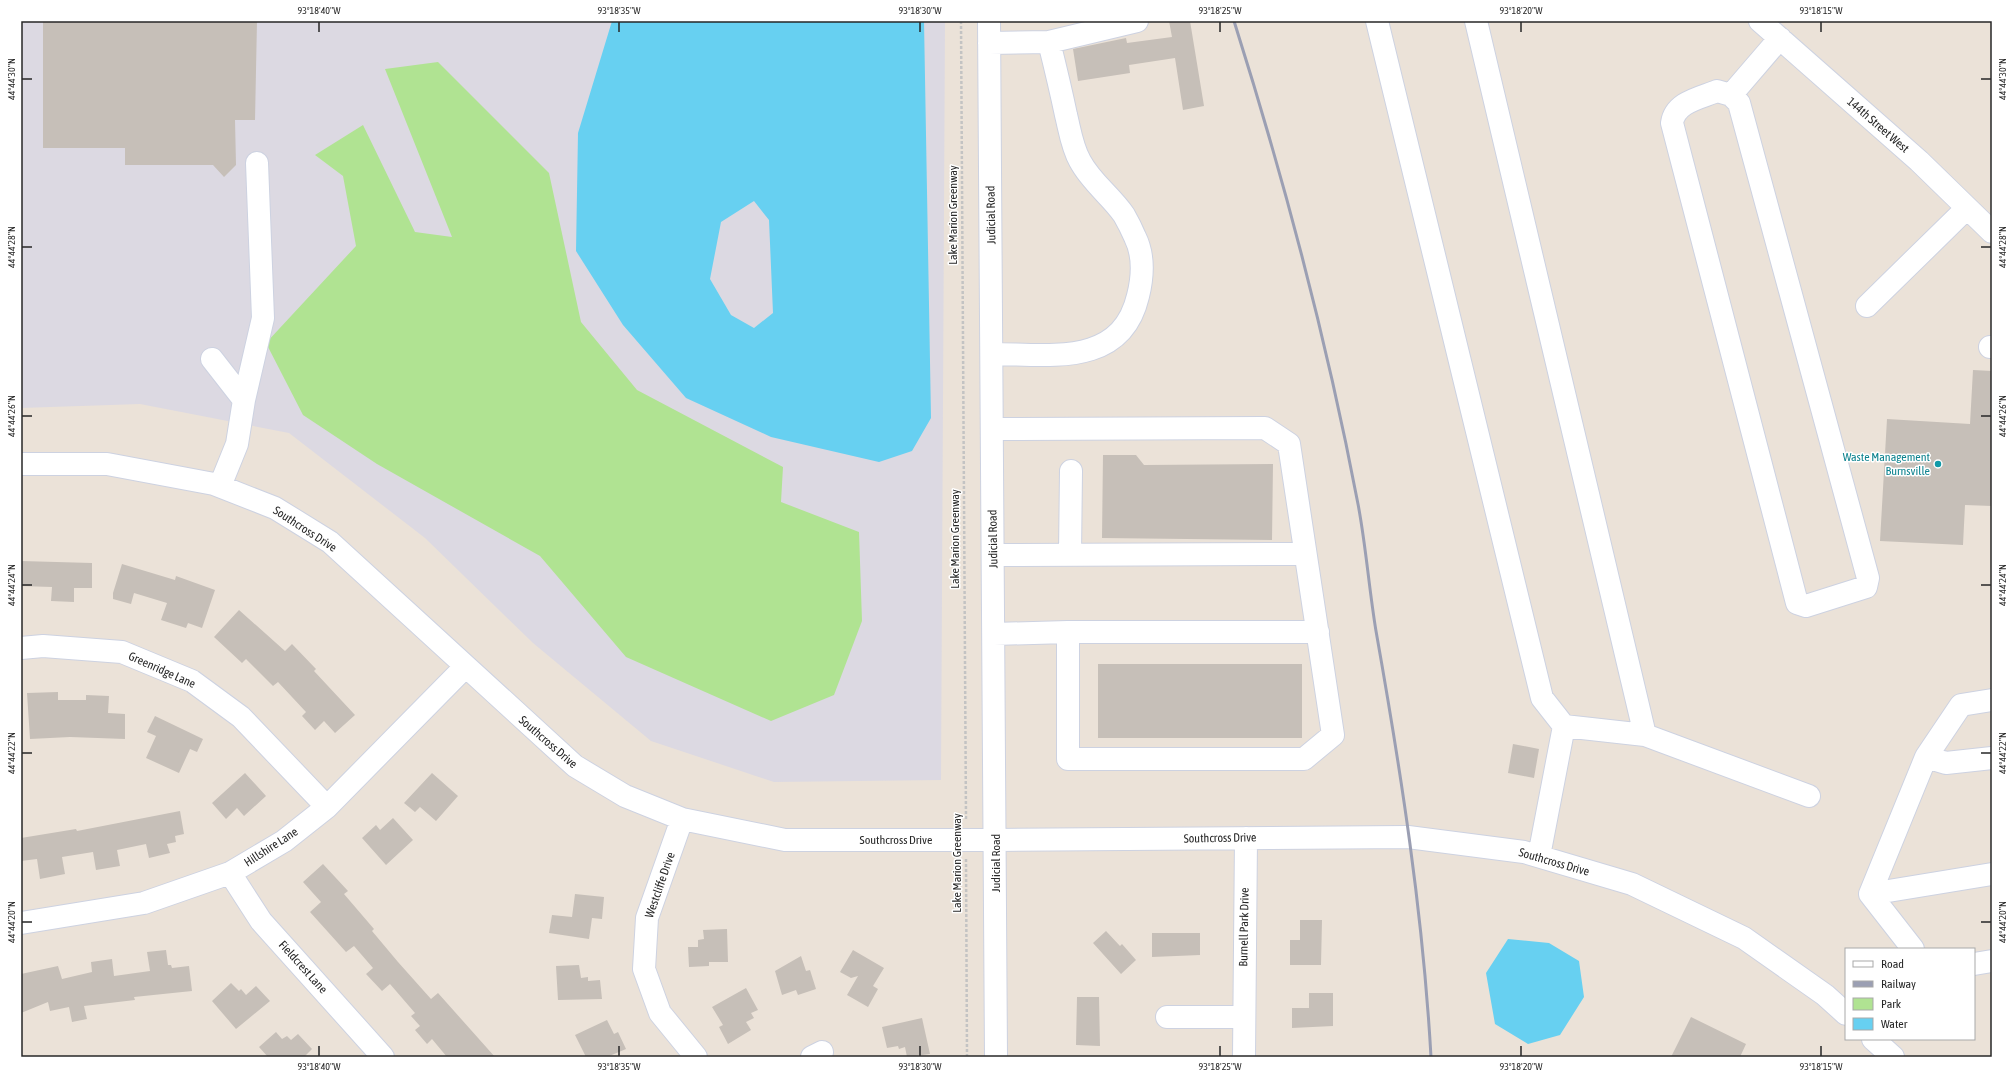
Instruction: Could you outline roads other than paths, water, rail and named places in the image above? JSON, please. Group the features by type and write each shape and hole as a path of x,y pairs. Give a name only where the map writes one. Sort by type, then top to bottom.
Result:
{"street":[{"name":"Judicial Road","path":"989,21 996,840 996,1057"},
{"path":"989,43 1049,42 1106,25 1137,21"},
{"path":"1377,21 1542,698 1564,726 1645,735 1809,796"},
{"path":"1476,21 1645,735"},
{"name":"144th Street West","path":"1760,21 1919,161 1966,209 1992,232"},
{"path":"1731,94 1780,38"},
{"path":"992,354 1074,354 1100,348 1115,338 1128,321 1137,302 1142,280 1142,260 1136,239 1124,215 1083,166 1073,145 1049,42"},
{"path":"1717,91 1731,94 1739,103 1868,578 1866,587 1806,606 1797,604 1672,123 1673,115 1679,107 1717,91"},
{"path":"220,486 237,444 244,400 263,318 256,163"},
{"path":"1867,306 1966,209"},
{"path":"212,360 244,400"},
{"path":"992,429 1265,428 1288,444 1333,735 1304,759 1068,759 1068,632"},
{"name":"Southcross Drive","path":"21,464 108,464 220,486 275,508 330,542 575,766 625,796 682,819 784,840 1408,837 1524,852 1632,884 1744,938 1825,995 1845,1013"},
{"path":"1070,555 1071,471"},
{"path":"994,555 1305,554"},
{"path":"994,634 1068,632 1318,632"},
{"name":"Greenridge Lane","path":"21,648 43,646 122,652 192,681 241,717 328,807"},
{"name":"Hillshire Lane","path":"21,923 144,903 230,873 284,841 328,807 465,667"},
{"path":"1870,894 1926,757 1961,705 1992,700"},
{"path":"1539,856 1564,726"},
{"path":"1926,757 1946,763 1992,758"},
{"name":"Westcliffe Drive","path":"682,819 647,918 644,969 660,1014 696,1057"},
{"name":"Burnell Park Drive","path":"1244,1057 1243,1017 1246,838"},
{"name":"Fieldcrest Lane","path":"230,873 262,921 383,1057"},
{"path":"1870,894 1992,874"},
{"path":"1870,894 1912,948"},
{"path":"1975,964 1992,961"},
{"path":"1167,1017 1243,1017"},
{"path":"1874,1040 1893,1057"}],"water":[{"path":"612,21 924,21 931,418 912,451 879,462 771,437 686,398 623,325 576,251 578,133","holes":["754,201 769,220 773,313 754,328 731,315 710,279 721,222"]},
{"path":"1508,939 1549,943 1579,961 1584,997 1560,1035 1528,1044 1495,1024 1486,973"}],"railway":[{"path":"1234,21 1270,140 1303,261 1333,382 1358,504 1410,843 1423,950 1431,1057"}],"place":[{"name":"Waste Management Burnsville","path":"1938,464"}]}
